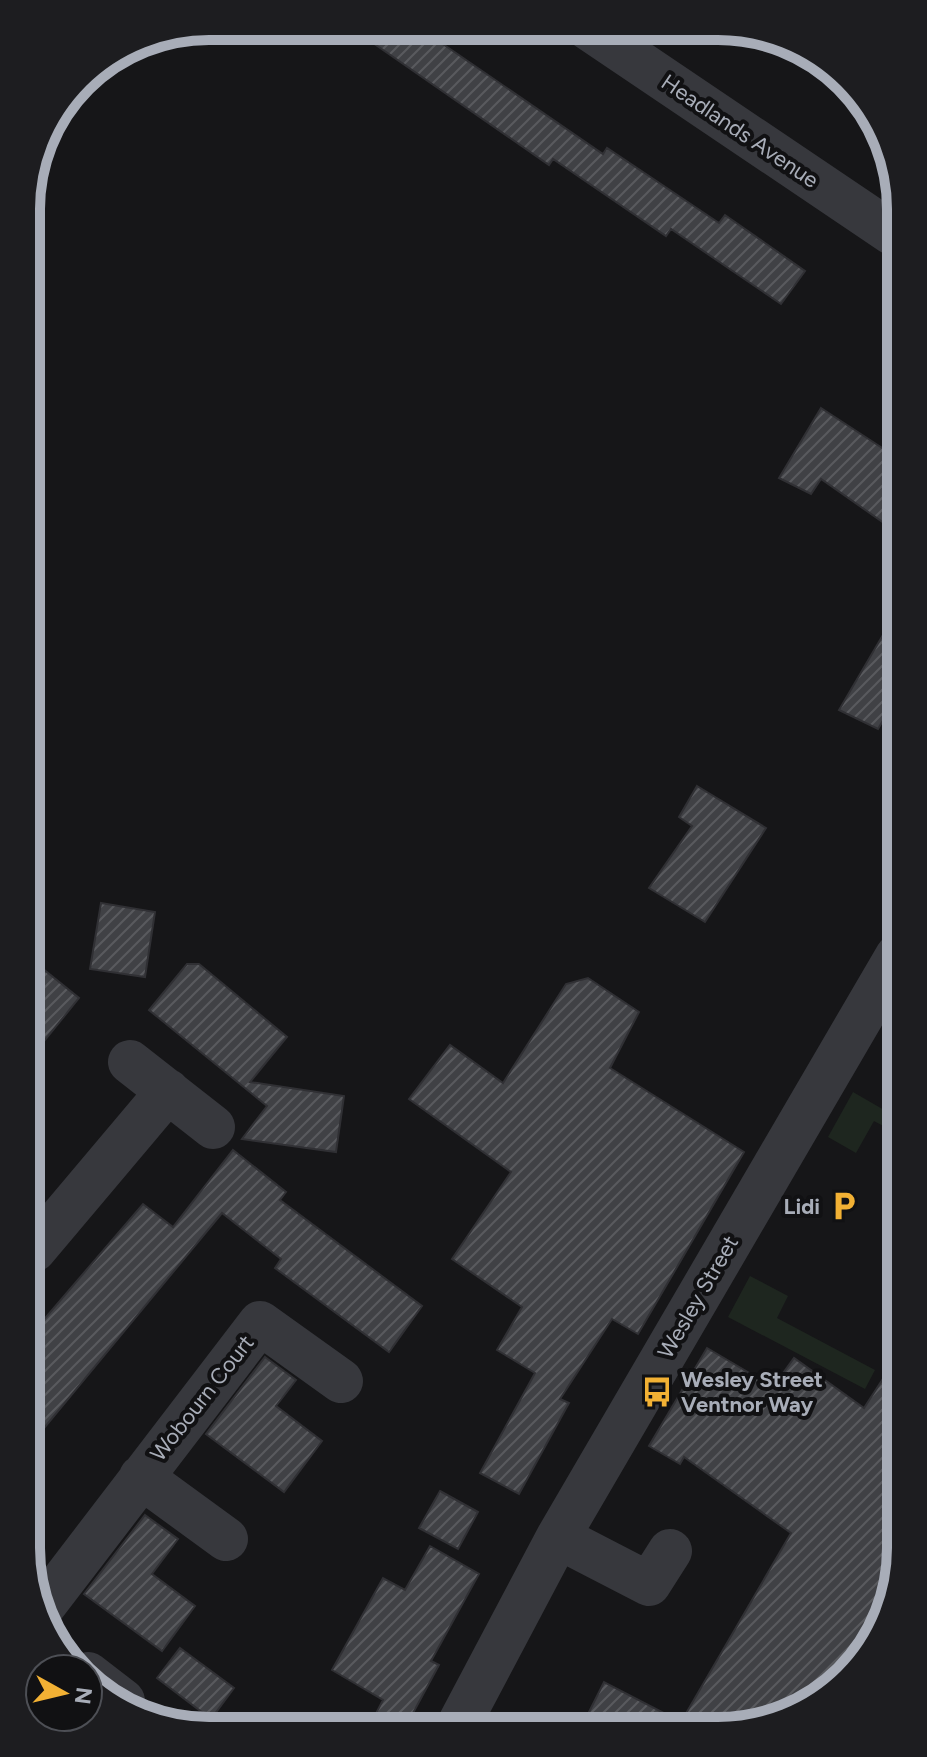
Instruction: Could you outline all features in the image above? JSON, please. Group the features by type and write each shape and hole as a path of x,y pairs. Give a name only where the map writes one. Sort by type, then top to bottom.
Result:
{"street":[{"name":"Headlands Avenue","path":"606,40 887,230"},
{"name":"Wesley Street","path":"463,1717 558,1537 887,973"},
{"path":"130,1062 213,1127"},
{"path":"40,1243 168,1091"},
{"name":"Wobourn Court","path":"48,1600 260,1323 341,1381"},
{"name":"Wobourn Court","path":"141,1477 226,1539"},
{"path":"558,1537 649,1584 670,1551"}],"shaded area":[{"path":"853,1092 887,1112 887,1128 874,1121 856,1153 828,1137"},
{"path":"750,1276 788,1296 777,1318 875,1370 865,1389 728,1317"}],"building":[{"path":"369,40 437,40 603,154 607,148 719,223 725,215 805,271 781,304 671,229 666,236 553,159 549,165"},
{"path":"821,408 887,451 887,525 821,479 811,494 779,478"},
{"path":"887,628 887,714 878,729 839,710"},
{"path":"697,786 766,828 705,922 649,888 692,826 679,817"},
{"path":"101,903 155,912 145,977 90,969"},
{"path":"187,964 199,964 287,1037 250,1082 344,1096 336,1152 242,1139 267,1106 149,1010"},
{"path":"40,966 79,998 40,1046"},
{"path":"588,978 639,1012 610,1068 744,1152 638,1334 612,1319 560,1399 569,1403 519,1494 480,1473 535,1373 497,1350 522,1307 452,1259 511,1172 409,1099 450,1045 503,1083 566,984"},
{"path":"233,1150 286,1192 280,1200 422,1306 389,1352 275,1268 281,1259 222,1213 40,1433 40,1324 143,1204 173,1227"},
{"path":"707,1348 773,1387 794,1358 864,1408 887,1373 887,1559 884,1581 870,1623 852,1651 821,1682 793,1700 761,1711 740,1716 684,1717 791,1533 684,1457 680,1464 649,1446"},
{"path":"265,1357 296,1380 276,1406 322,1441 284,1492 206,1434"},
{"path":"440,1491 478,1512 458,1549 419,1528"},
{"path":"145,1515 178,1539 152,1574 195,1606 162,1651 84,1594"},
{"path":"430,1546 479,1574 431,1661 439,1665 411,1717 374,1717 383,1700 332,1670 383,1578 405,1590"},
{"path":"180,1648 234,1688 212,1717 208,1717 157,1678"},
{"path":"604,1682 671,1717 586,1717"}],"place":[{"name":"Lidi","path":"844,1206"},
{"name":"Wesley Street Ventnor Way","path":"657,1392"}]}
